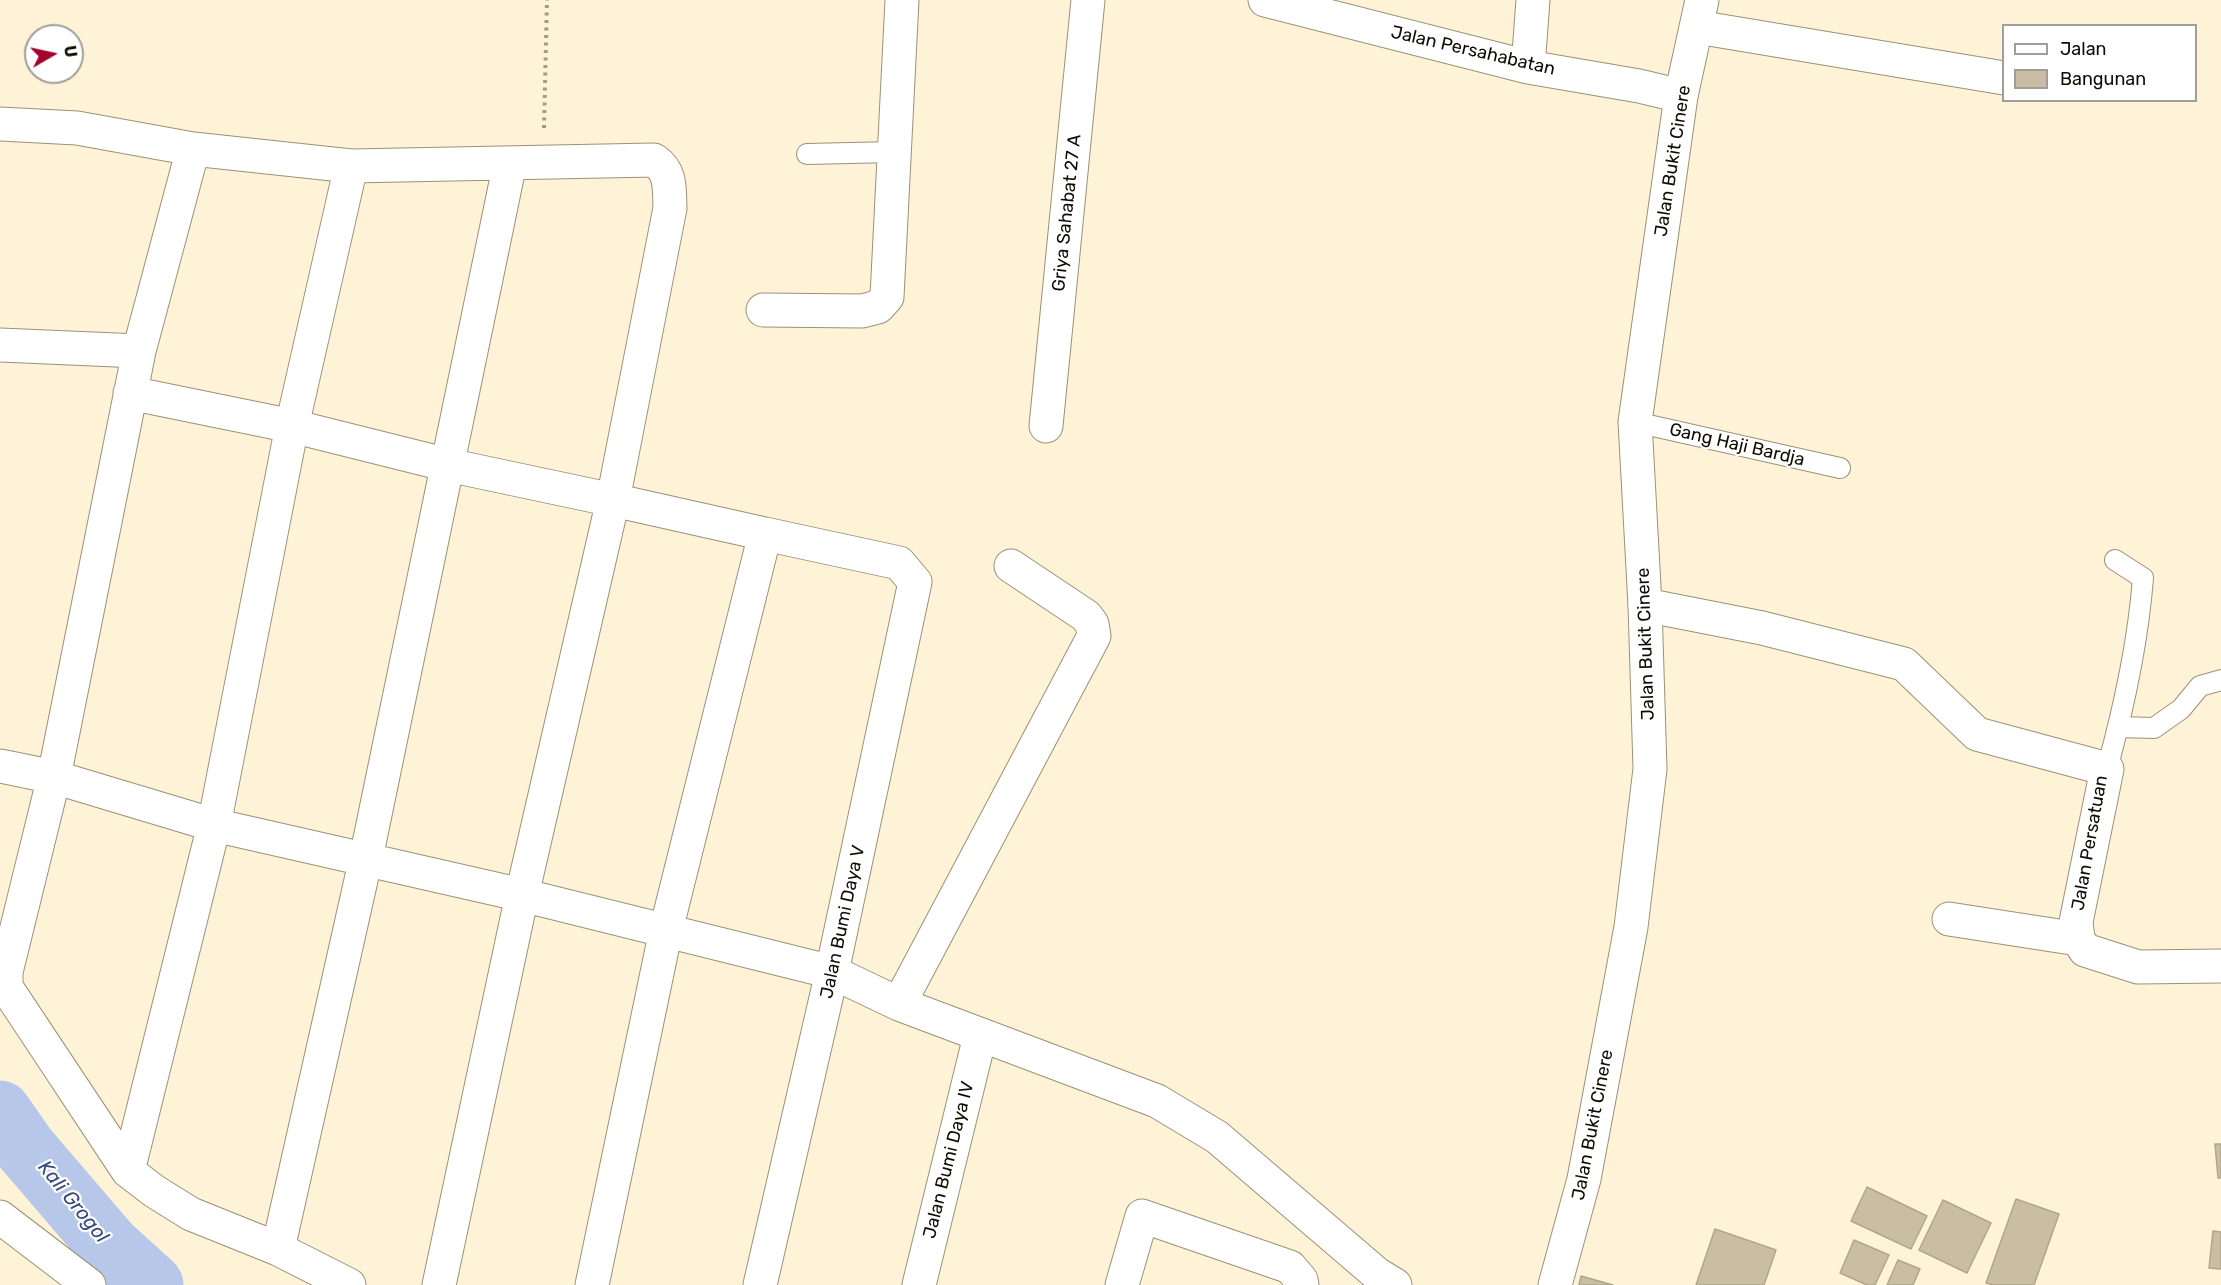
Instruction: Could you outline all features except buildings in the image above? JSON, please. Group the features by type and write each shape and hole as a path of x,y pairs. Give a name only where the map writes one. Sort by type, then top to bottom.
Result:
{"street":[{"path":"763,310 862,310 878,307 887,297 902,0"},
{"name":"Griya Sahabat 27 A","path":"1046,426 1088,0"},
{"name":"Jalan Persahabatan","path":"1265,0 1528,67 1639,86 1681,96"},
{"path":"1528,67 1533,0"},
{"path":"1700,14 2002,78"},
{"name":"Jalan Bukit Cinere","path":"1555,1285 1584,1179 1631,927 1650,769 1646,605 1635,422 1681,96 1700,14"},
{"path":"0,124 77,128 193,149 351,166 654,160 663,166 669,180 670,208 613,500 522,895 439,1285"},
{"path":"193,149 139,351 54,777 6,972 6,987 128,1171 154,1191 191,1214 278,1249 349,1285"},
{"path":"278,1249 366,858 510,163"},
{"path":"128,1171 214,825 292,426 351,166"},
{"path":"0,345 139,351"},
{"path":"130,393 292,426 448,465 765,534 666,930 592,1285"},
{"name":"Jalan Bumi Daya V","path":"760,1285 832,972 915,582 899,563 765,534"},
{"path":"899,1004 1094,636 1092,624 1086,616 1011,566"},
{"name":"Jalan Persatuan","path":"1646,605 1761,628 1904,664 1977,734 2107,769 2076,921 2078,939"},
{"path":"0,766 54,777 214,825 522,895 832,972 899,1004 1157,1101 1217,1137 1377,1274 1395,1285"},
{"path":"1949,919 2078,939 2085,950 2138,967 2221,966"},
{"name":"Jalan Bumi Daya IV","path":"919,1285 980,1036"},
{"path":"1122,1285 1142,1216 1290,1268 1301,1280 1302,1285"},
{"path":"0,1217 89,1285"}],"lane":[{"path":"807,154 894,152"},
{"name":"Gang Haji Bardja","path":"1635,422 1840,468"},
{"path":"2107,769 2140,618 2144,578 2115,560"},
{"path":"2118,727 2154,728 2181,709 2200,686 2221,680"}],"path":[{"path":"544,162 547,0"}],"waterway":[{"name":"Kali Grogol","path":"0,1112 25,1148 109,1246 152,1285"}]}
